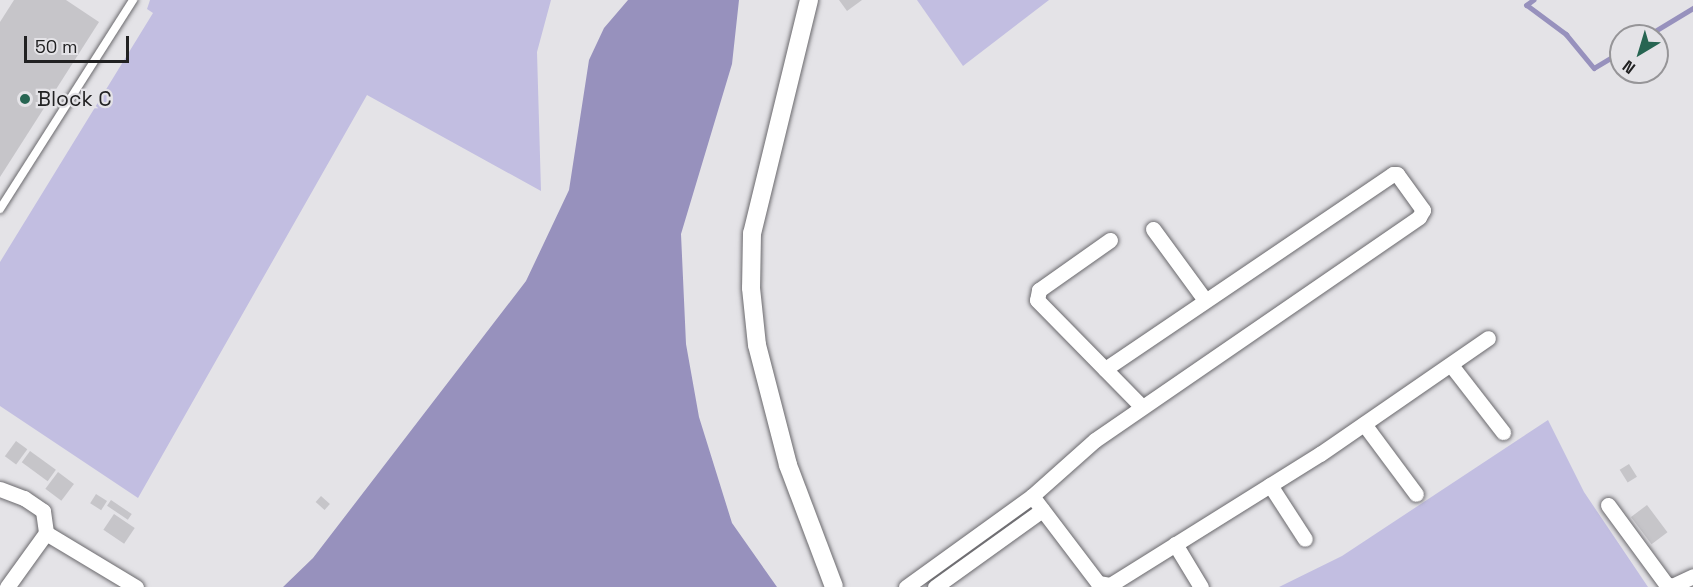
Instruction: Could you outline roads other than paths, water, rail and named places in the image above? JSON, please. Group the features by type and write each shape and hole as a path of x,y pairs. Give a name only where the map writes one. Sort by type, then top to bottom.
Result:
{"street":[{"path":"809,0 752,233 751,288 757,345 788,465 834,587"},
{"path":"906,587 1032,496 1095,440 1419,217 1423,210 1397,174 1393,174 1105,369"},
{"path":"1153,228 1205,300"},
{"path":"1110,240 1039,290 1036,295 1037,300 1142,407"},
{"path":"1032,496 1098,583 1110,585 1364,424 1488,338"},
{"path":"1451,365 1503,432"},
{"path":"1364,424 1416,494"},
{"path":"1270,485 1305,539"},
{"path":"0,489 24,498 43,511 46,533 7,587"},
{"path":"1608,505 1666,584 1672,586 1693,576"},
{"path":"935,587 1042,510"},
{"path":"46,533 135,587"},
{"path":"1175,544 1201,587"}],"lane":[{"path":"0,209 133,0"}],"waterway":[{"path":"1534,0 1527,5 1566,34 1594,68 1609,59"},
{"path":"1667,24 1693,8"}],"place":[{"name":"Block C","path":"25,99"}]}
